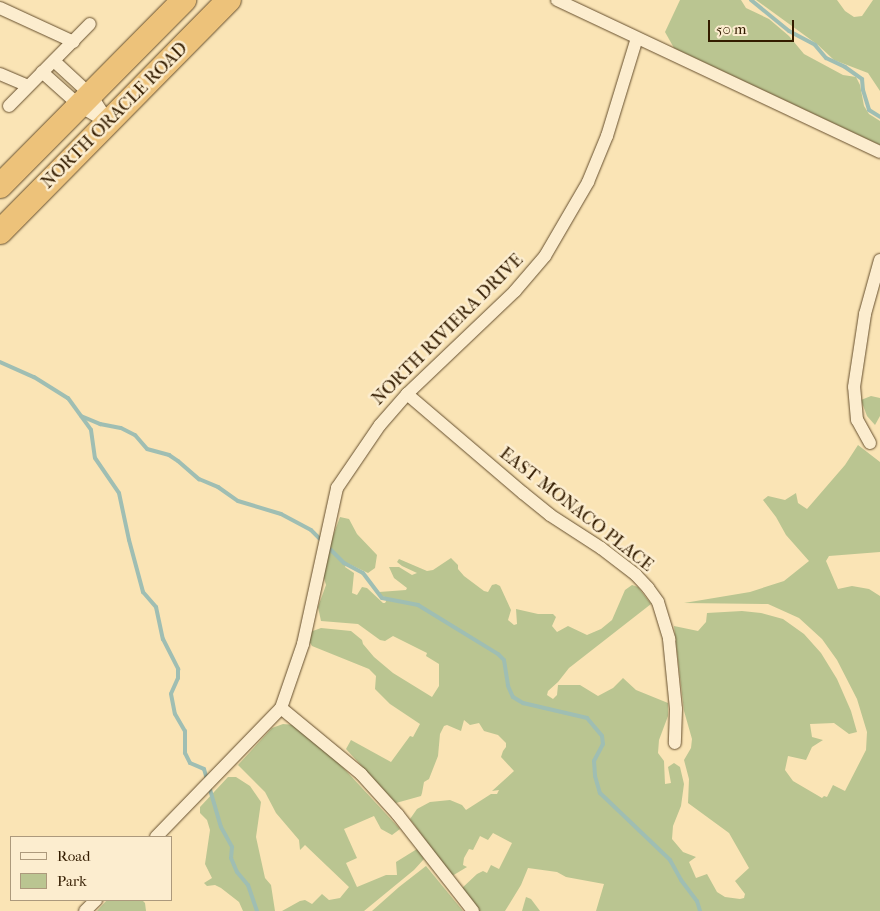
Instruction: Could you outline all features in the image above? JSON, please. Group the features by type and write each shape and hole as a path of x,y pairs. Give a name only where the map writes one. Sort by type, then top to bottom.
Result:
{"highway":[{"name":"NORTH ORACLE ROAD","path":"0,186 184,0"},
{"name":"NORTH ORACLE ROAD","path":"0,232 230,0"}],"street":[{"path":"557,0 880,152"},
{"path":"0,8 74,42"},
{"path":"10,106 90,24"},
{"name":"NORTH RIVIERA DRIVE","path":"157,836 281,708 303,644 337,488 380,424 407,394 510,297 545,256 588,182 607,136 637,38"},
{"path":"54,61 85,100 108,122"},
{"path":"42,72 85,100"},
{"path":"0,74 28,86"},
{"path":"870,443 857,420 854,387 865,314 880,260"},
{"name":"EAST MONACO PLACE","path":"407,394 550,515 602,548 636,575 648,588 658,602 669,638 676,709 675,743"},
{"path":"281,708 361,774 398,815 473,911"},
{"path":"85,911 95,901"}],"green space":[{"path":"680,0 741,0 746,8 769,19 789,36 804,54 843,75 856,77 860,85 864,106 869,114 880,121 880,145 674,48 665,32"},
{"path":"756,0 837,0 845,11 854,17 862,16 873,0 880,0 880,91 868,73 834,60 818,45"},
{"path":"871,396 880,398 880,416 875,425 867,416 861,400"},
{"path":"858,445 880,462 880,552 829,556 826,561 838,589 852,586 869,589 880,596 880,911 596,911 604,884 566,877 557,872 528,868 521,885 505,911 479,911 461,889 477,874 483,871 487,873 491,865 499,869 512,843 493,833 488,840 480,836 473,850 469,849 464,858 463,865 467,867 452,876 410,819 417,809 430,802 450,800 462,805 466,810 491,794 497,794 499,790 492,791 514,771 501,757 506,743 498,735 484,731 479,723 470,725 464,720 461,731 447,725 444,726 440,734 438,756 429,779 424,782 421,796 396,803 346,749 351,740 391,762 410,736 413,737 420,724 390,704 375,689 376,676 369,669 312,646 309,641 310,632 321,628 351,631 362,640 374,657 393,673 432,697 439,686 439,664 426,656 427,653 393,636 385,641 380,640 358,624 321,621 318,607 326,585 323,575 330,544 340,517 349,519 357,534 377,555 375,568 368,573 347,563 345,567 354,573 352,593 357,595 362,587 367,588 383,603 388,598 379,595 379,592 406,590 407,588 394,578 389,567 399,567 412,575 417,573 402,566 397,562 399,559 427,571 433,570 451,558 458,565 458,569 464,576 484,591 488,592 492,585 500,586 511,610 508,620 514,625 517,624 516,609 538,614 553,614 556,617 552,626 557,632 568,626 587,635 601,629 612,620 625,590 632,585 638,587 651,604 569,668 548,691 547,695 553,699 557,695 558,685 580,685 598,696 613,688 623,678 636,690 668,703 668,716 659,740 658,753 664,761 665,784 671,783 668,767 674,763 680,767 684,784 681,806 673,826 672,839 683,852 696,857 689,862 696,878 707,874 717,892 725,897 740,899 744,898 745,894 735,881 749,868 729,833 688,803 689,779 684,760 691,748 692,739 684,711 674,626 698,631 706,622 707,613 742,611 761,613 783,619 804,634 821,653 837,679 851,711 857,732 849,734 834,723 810,724 812,737 823,740 812,747 806,760 788,756 785,770 793,781 822,798 824,796 827,797 833,785 845,791 866,750 867,732 857,699 837,660 822,639 799,618 768,604 684,603 750,592 784,581 809,561 786,535 776,517 763,500 768,496 785,500 796,493 798,503 807,509 845,465"},
{"path":"283,724 295,725 336,760 400,829 392,835 381,829 374,816 344,829 357,858 346,863 357,887 386,875 397,875 396,862 417,849 424,859 414,870 364,911 282,911 300,901 305,900 312,904 322,894 329,900 340,898 349,887 305,845 300,850 299,840 276,813 265,792 238,765 272,728"},
{"path":"228,777 236,777 250,786 261,802 256,837 265,878 271,885 275,911 243,911 239,902 221,888 215,885 207,886 204,883 212,878 205,864 210,830 207,820 200,813 200,807"},
{"path":"426,866 463,911 372,911 399,887"},
{"path":"526,897 531,899 540,911 522,911"},
{"path":"106,901 143,901 146,911 97,911"}],"waterway":[{"path":"751,0 789,31 815,45 826,58 845,67 862,79 869,110 880,117"},
{"path":"0,362 34,377 68,398 91,430 95,458 119,493 143,592 156,607 163,639 178,669 178,678 171,694 175,714 185,731 185,753 190,763 204,769 221,827 232,847 231,858 237,872 248,885 257,911"},
{"path":"81,416 100,424 121,428 135,435 147,449 169,455 199,479 218,487 238,501 281,514 311,530 322,541"},
{"path":"327,546 344,563 363,573 382,598 418,605 498,654 504,660 508,686 513,697 523,703 587,718 602,736 603,744 594,761 595,776 600,793 670,860 681,880 697,901 700,911"}]}
